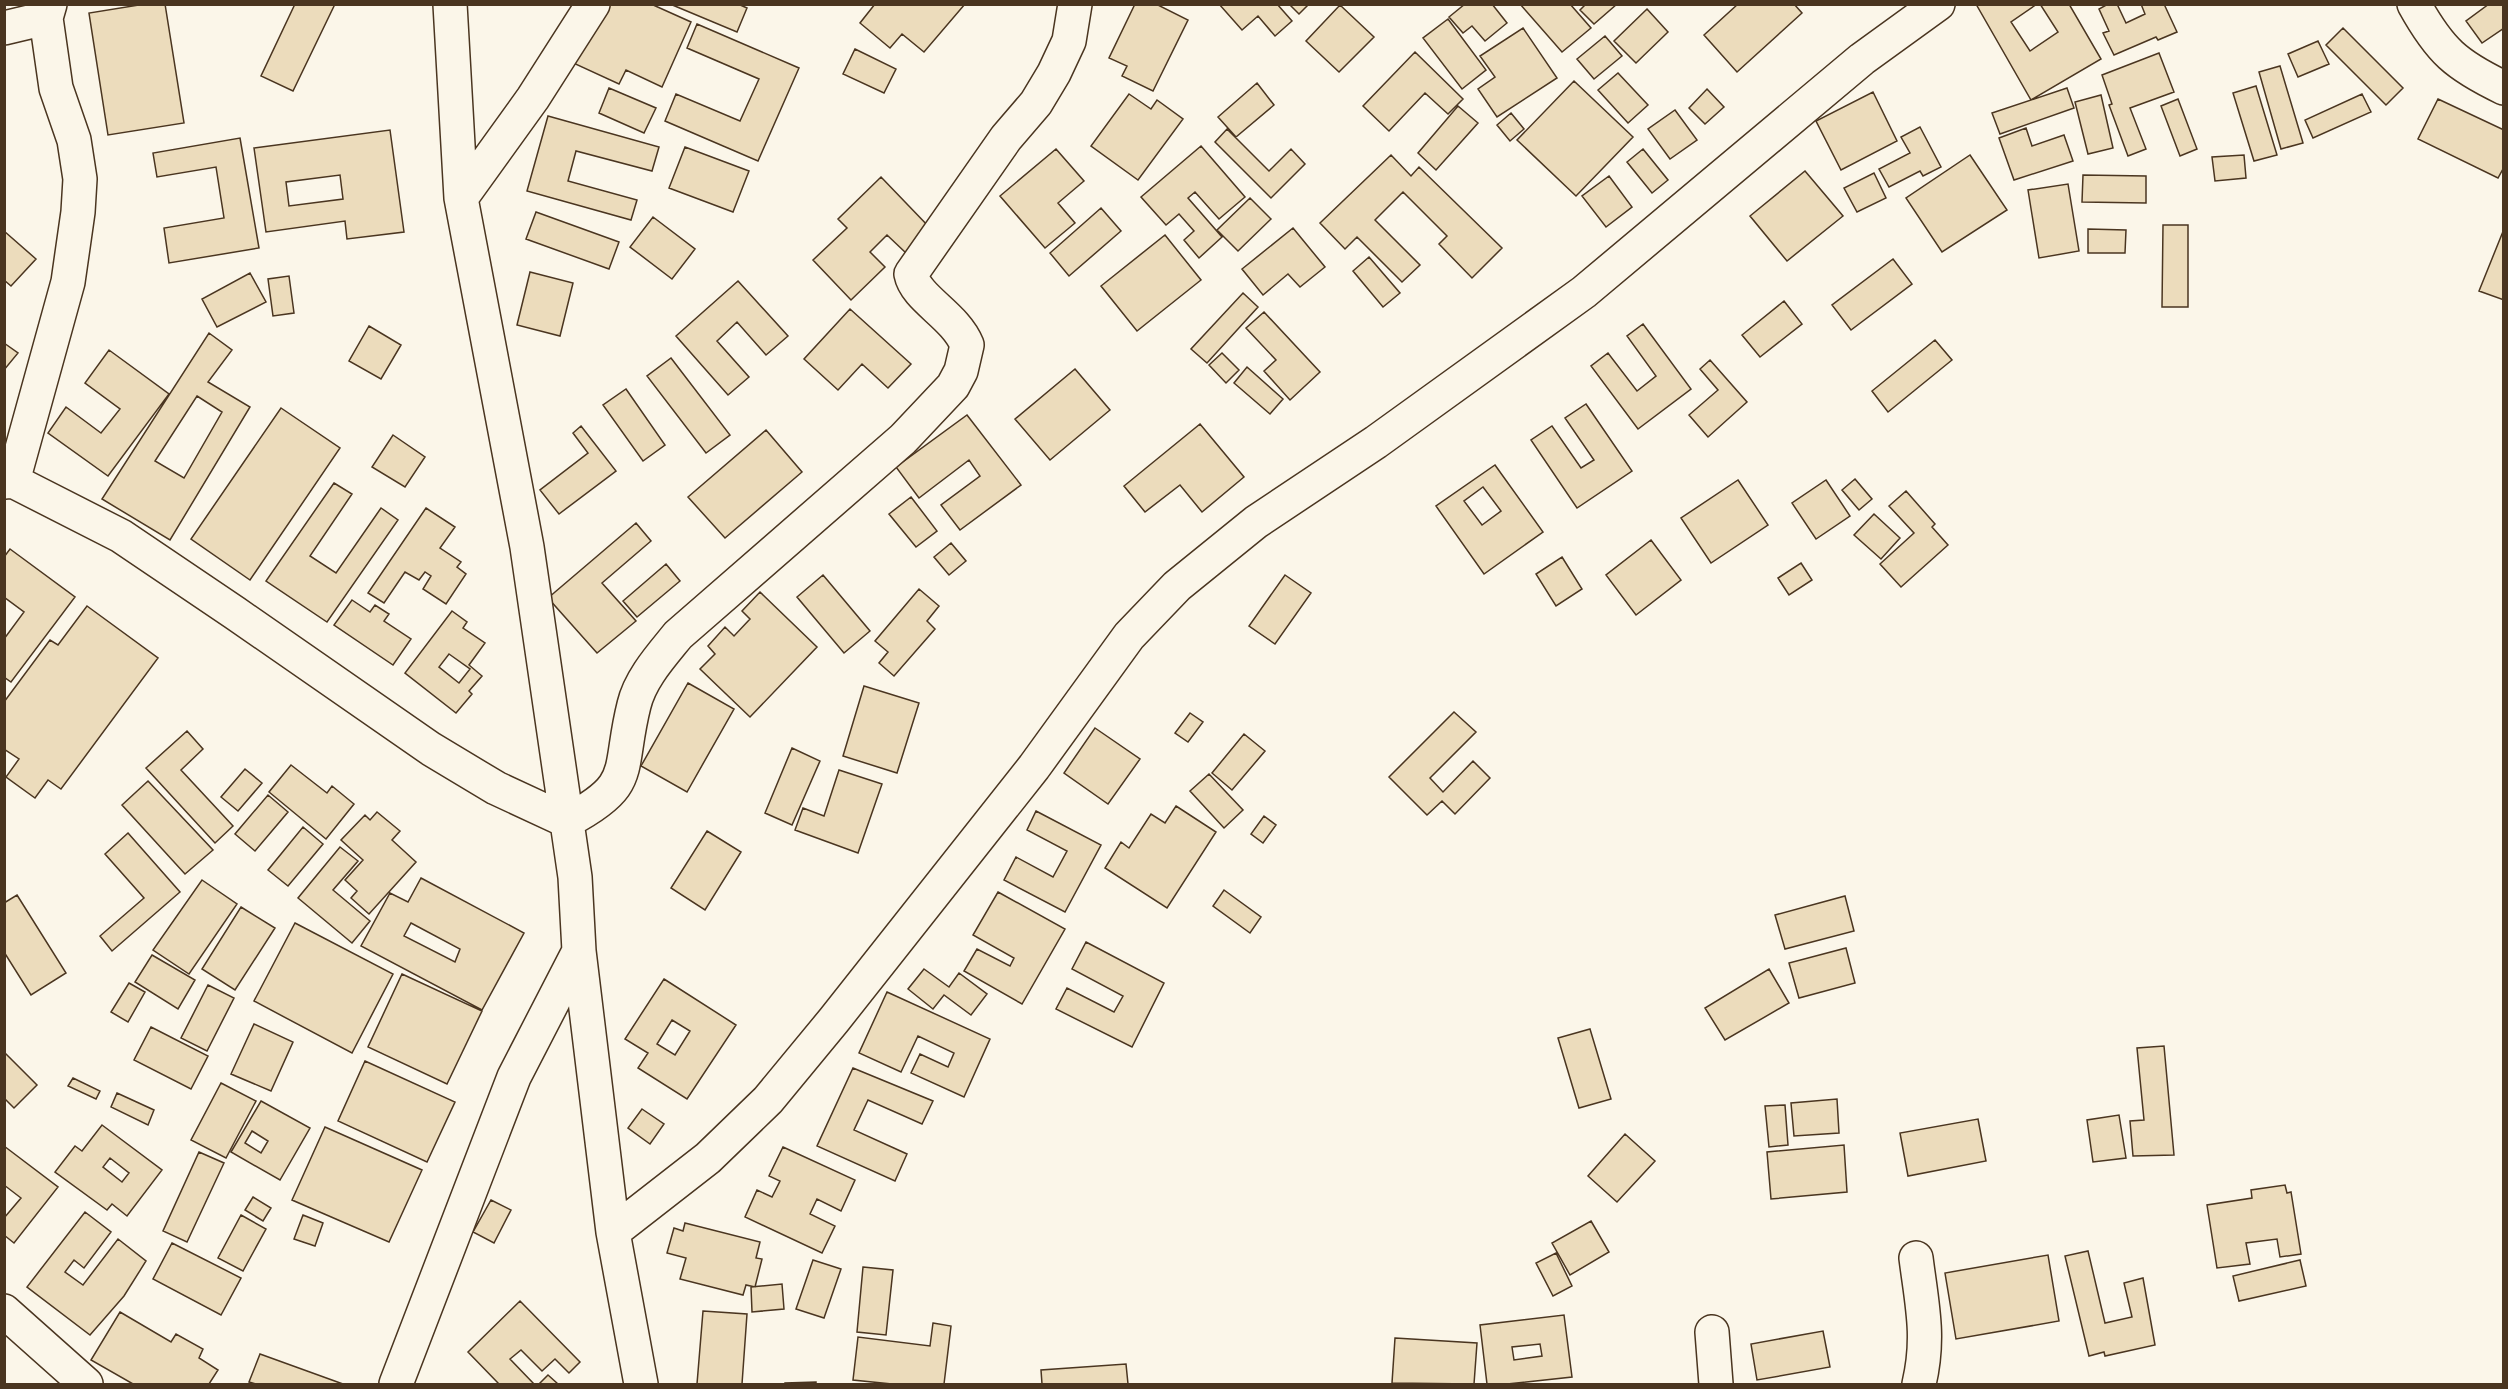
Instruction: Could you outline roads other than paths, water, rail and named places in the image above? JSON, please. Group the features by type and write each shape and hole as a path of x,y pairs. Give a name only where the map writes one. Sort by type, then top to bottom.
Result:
{"street":[{"path":"450,4 461,198 527,547 575,877 579,951 613,1232 641,1384"},
{"path":"461,198 533,98 593,4"},
{"path":"567,821 595,806 608,795 620,778 634,704 654,664 678,635 862,477 903,439 953,386 961,371 967,345 954,323 920,292 913,283 911,274 1006,138 1036,103 1069,41 1076,4"},
{"path":"613,1232 708,1158 768,1100 1034,767 1129,636 1177,585 1256,522 1376,442 1584,292 1862,59 1938,4"},
{"path":"2414,4 2429,31 2447,54 2468,71 2504,88"},
{"path":"4,28 48,11 56,88 74,140 80,179 78,213 68,282 9,482 121,536 431,749 496,788 567,821"},
{"path":"396,1384 514,1077 579,951"},
{"path":"1916,1258 1926,1337 1919,1384"},
{"path":"4,1311 86,1384"},
{"path":"1712,1332 1716,1384"}]}
